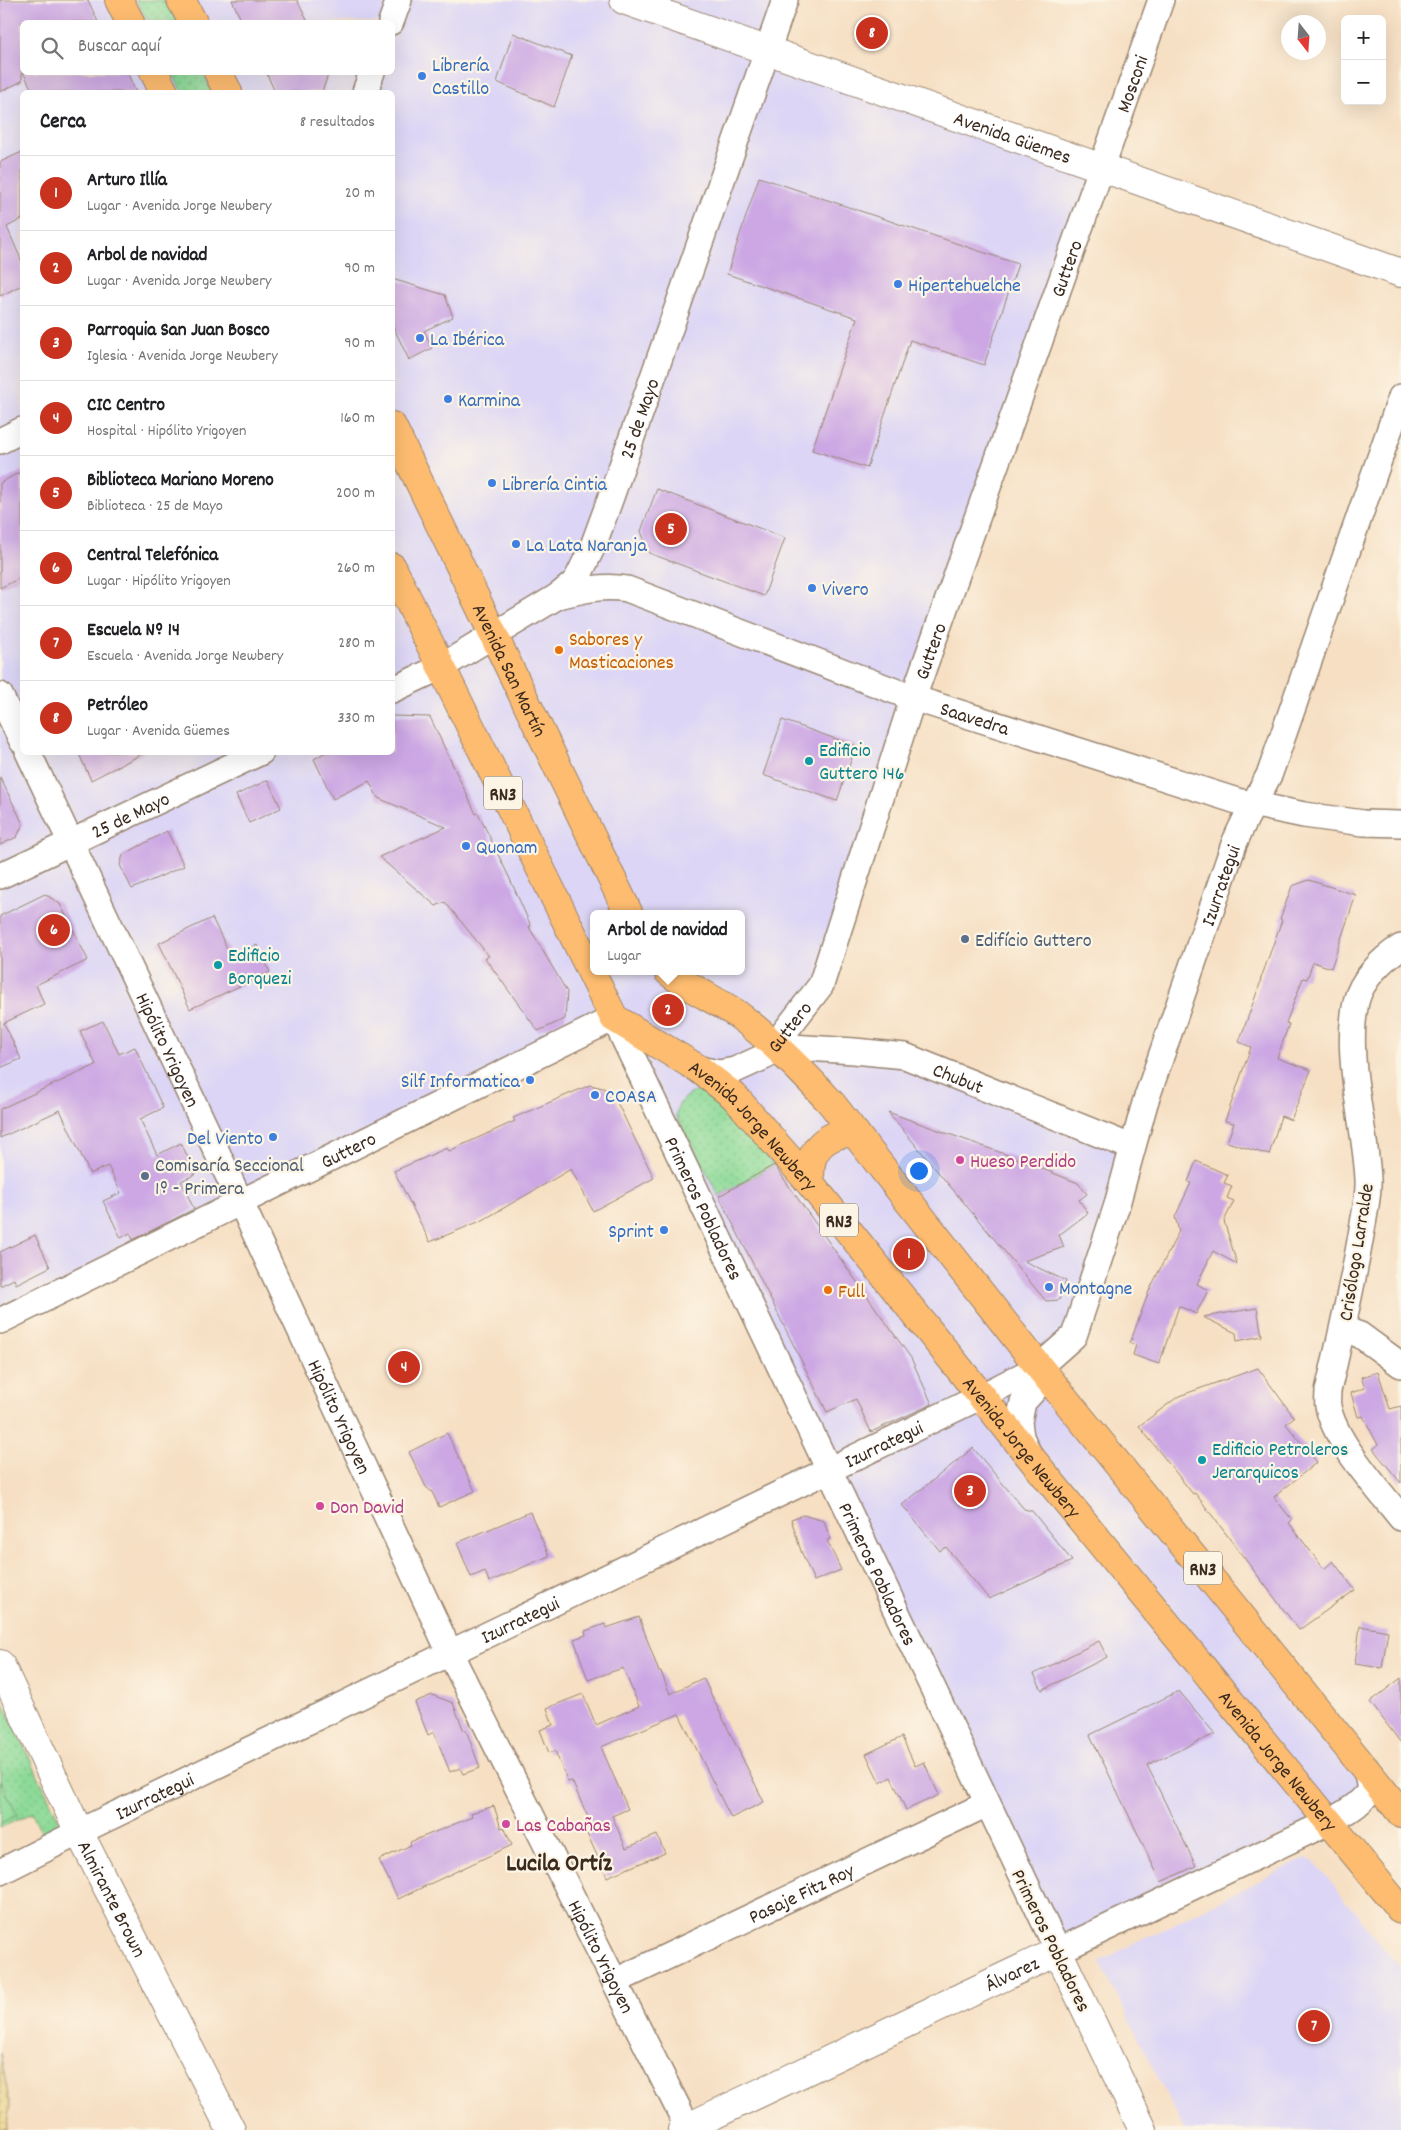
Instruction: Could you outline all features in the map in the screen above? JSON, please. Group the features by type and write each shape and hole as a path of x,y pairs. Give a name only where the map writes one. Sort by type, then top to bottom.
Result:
{"highway":[{"path":"119,0 129,20"},
{"path":"181,0 191,20"},
{"path":"156,75 163,90"},
{"path":"220,75 227,90"},
{"name":"Avenida San Martín","path":"395,432 495,634 627,910"},
{"name":"RN3","path":"395,573 590,969"},
{"name":"RN3","path":"593,975 614,1018"},
{"name":"RN3","path":"673,975 694,990 736,1014 805,1074 856,1134 1040,1367 1401,1813"},
{"name":"Avenida Jorge Newbery","path":"614,1018 699,1068 734,1096 810,1183 1031,1458 1401,1910"},
{"path":"810,1183 812,1161 816,1150 830,1137 848,1132 856,1134"}],"street":[{"path":"392,20 399,0"},
{"name":"Avenida Güemes","path":"624,0 767,52 1401,273"},
{"name":"25 de Mayo","path":"395,689 441,667 558,596 576,581 593,546 785,0"},
{"name":"Mosconi","path":"1102,168 1161,0"},
{"path":"366,90 371,75"},
{"name":"Guttero","path":"699,1068 720,1073 735,1070 766,1056 821,985 913,698 1102,168"},
{"name":"Izurrategui","path":"0,1872 79,1832 982,1396 1040,1367 1074,1336 1116,1208 1131,1147 1234,844 1246,816 1254,805 1270,773 1401,397"},
{"path":"0,441 20,431"},
{"name":"Saavedra","path":"558,596 608,586 627,589 913,698 1254,805 1363,823 1401,824"},
{"path":"0,695 20,737"},
{"name":"Hipólito Yrigoyen","path":"29,755 72,842 450,1653 616,1982 686,2129"},
{"name":"25 de Mayo","path":"0,876 254,755"},
{"name":"Crisólogo Larralde","path":"1400,948 1382,962 1367,980 1357,999 1353,1021 1353,1049 1368,1180 1353,1283 1328,1391 1328,1406 1334,1426 1345,1444 1401,1518"},
{"name":"Guttero","path":"0,1321 614,1018"},
{"name":"Primeros Pobladores","path":"614,1018 1143,2130"},
{"name":"Chubut","path":"775,1046 905,1056 1131,1147"},
{"path":"1343,1329 1360,1335 1401,1365"},
{"path":"1031,1458 1021,1437 1019,1422 1023,1402 1034,1390 1040,1367"},
{"name":"Almirante Brown","path":"0,1664 79,1832 231,2130"},
{"name":"Álvarez","path":"686,2129 1328,1821 1364,1799 1370,1790 1366,1768"},
{"name":"Pasaje Fitz Roy","path":"616,1982 987,1804"}],"shaded area":[{"path":"0,0 785,0 767,51 1102,167 821,985 775,1046 854,1051 1131,1147 1084,1310 1040,1367 1370,1790 1058,1951 614,1018 0,1321"},
{"path":"1305,1858 1315,1862 1401,1970 1401,2130 1184,2130 1100,1961"}],"sand":[{"path":"0,2052 10,2106 6,2130 0,2130"}],"green space":[{"path":"136,0 167,0 177,20 147,20"},
{"path":"173,75 204,75 211,90 181,90"},
{"path":"697,1091 708,1091 719,1097 774,1165 719,1196 676,1116 678,1106 682,1100"},
{"path":"0,1696 61,1824 42,1833 32,1813 0,1828"},
{"path":"0,1780 17,1815 0,1823"}],"building":[{"path":"0,0 88,0 97,20 20,20 20,75 22,75 22,81 0,92"},
{"path":"232,0 297,0 307,20 241,20"},
{"path":"513,33 572,56 554,107 497,82"},
{"path":"24,75 128,75 135,90 32,90"},
{"path":"267,75 328,75 323,90 274,90"},
{"path":"20,153 20,220 7,227 20,257 20,286 0,296 0,162"},
{"path":"759,177 1018,264 984,365 910,340 867,468 812,450 857,318 727,274"},
{"path":"395,280 445,295 453,317 424,331 432,348 409,360 395,330"},
{"path":"20,472 20,578 0,588 0,483"},
{"path":"657,489 785,538 764,596 649,553 641,531"},
{"path":"395,716 430,717 476,814 478,813 509,877 531,926 529,927 567,992 565,1019 538,1031 485,958 489,956 445,902 436,906 379,857 446,827 378,798 369,781 333,799 314,759 321,755 395,755"},
{"name":"Edificio Guttero 146","path":"782,720 856,746 837,801 763,775"},
{"path":"79,755 140,755 91,780"},
{"path":"0,777 23,824 17,837 0,845"},
{"path":"268,780 281,808 249,823 236,795"},
{"path":"167,831 184,866 132,889 120,865 123,855"},
{"path":"1309,880 1356,895 1331,968 1313,962 1307,979 1303,978 1286,1023 1289,1024 1277,1058 1311,1070 1291,1120 1281,1116 1269,1155 1227,1142 1234,1123 1225,1121 1251,1047 1239,1042 1282,920 1280,919 1292,886"},
{"path":"45,894 60,904 88,960 36,985 44,1004 4,1023 21,1059 0,1068 0,916"},
{"name":"Edificio Borquezi","path":"212,918 232,958 257,945 270,972 190,1009 159,943"},
{"path":"103,1021 119,1054 135,1047 163,1108 140,1119 157,1155 181,1143 196,1174 181,1181 194,1209 133,1240 130,1233 121,1238 103,1201 121,1193 108,1166 90,1174 60,1110 0,1138 0,1109 96,1065 80,1031"},
{"path":"590,1085 611,1090 654,1178 593,1211 571,1169 483,1220 430,1242 394,1171 447,1148 449,1151 515,1121 513,1118"},
{"path":"888,1112 1013,1157 1078,1183 1087,1194 1079,1200 1088,1213 1059,1235 1064,1247 1024,1261 1066,1281 1059,1300 1046,1301"},
{"path":"1196,1161 1228,1175 1224,1183 1232,1186 1227,1198 1234,1201 1224,1221 1237,1264 1213,1251 1197,1284 1208,1290 1196,1314 1179,1306 1159,1364 1133,1355 1136,1345 1130,1343 1149,1291 1179,1231 1175,1217 1191,1183 1188,1182"},
{"path":"774,1165 911,1358 932,1404 871,1432 856,1399 827,1412 719,1196"},
{"path":"35,1235 50,1267 16,1284 14,1279 0,1286 0,1252"},
{"path":"1257,1308 1262,1336 1237,1341 1236,1333 1203,1317"},
{"path":"1258,1368 1294,1417 1286,1424 1317,1462 1274,1497 1292,1520 1289,1523 1324,1569 1333,1561 1355,1590 1299,1630 1195,1493 1193,1494 1139,1426 1179,1396"},
{"path":"1378,1372 1390,1409 1401,1406 1401,1483 1373,1449 1378,1445 1363,1416 1358,1417 1351,1393 1365,1388 1361,1377"},
{"path":"447,1433 475,1491 439,1507 432,1492 426,1487 409,1452"},
{"path":"973,1448 1024,1509 1032,1511 1072,1561 989,1599 946,1547 940,1551 902,1505"},
{"path":"530,1512 549,1556 489,1582 485,1571 471,1577 457,1543"},
{"path":"803,1515 824,1521 830,1539 827,1540 841,1570 814,1581 801,1551 791,1519"},
{"path":"639,1617 659,1672 661,1672 670,1694 703,1678 764,1802 731,1818 679,1714 601,1747 628,1809 612,1816 626,1848 657,1835 665,1853 607,1877 583,1825 590,1822 572,1781 568,1782 555,1751 549,1753 540,1730 553,1725 547,1708 583,1694 596,1725 639,1706 623,1668 588,1680 574,1639 586,1635 585,1631 605,1624 606,1628"},
{"path":"1360,1626 1388,1631 1382,1668 1355,1664"},
{"path":"1099,1641 1107,1657 1042,1690 1034,1674"},
{"path":"1401,1678 1401,1743 1370,1702"},
{"path":"1179,1691 1215,1734 1147,1765 1196,1866 1161,1882 1090,1735"},
{"path":"432,1695 453,1703 464,1731 466,1730 480,1768 463,1774 460,1768 450,1772 434,1732 428,1735 415,1702"},
{"path":"902,1737 915,1766 924,1762 939,1795 906,1810 891,1777 880,1783 866,1754"},
{"path":"494,1806 501,1828 504,1827 512,1845 398,1899 379,1860 411,1845 410,1842 472,1817 471,1813"}],"place":[{"name":"Petróleo","path":"872,33"},
{"name":"Librería Castillo","path":"422,76"},
{"name":"Hipertehuelche","path":"898,284"},
{"name":"La Ibérica","path":"420,338"},
{"name":"Karmina","path":"448,399"},
{"name":"Librería Cintia","path":"492,483"},
{"name":"Biblioteca Mariano Moreno","path":"671,529"},
{"name":"La Lata Naranja","path":"516,544"},
{"name":"Vivero","path":"812,588"},
{"name":"Sabores y Masticaciones","path":"559,650"},
{"name":"Edificio Guttero 146","path":"809,761"},
{"name":"Quonam","path":"466,846"},
{"name":"Central Telefónica","path":"54,930"},
{"name":"Edifício Guttero","path":"965,939"},
{"name":"Edificio Borquezi","path":"218,965"},
{"name":"Arbol de navidad","path":"668,1010"},
{"name":"Silf Informatica","path":"530,1080"},
{"name":"COASA","path":"595,1095"},
{"name":"Del Viento","path":"273,1137"},
{"name":"Hueso Perdido","path":"960,1160"},
{"name":"Comisaría Seccional 1º - Primera","path":"145,1176"},
{"name":"Sprint","path":"664,1230"},
{"name":"Arturo Illía","path":"909,1254"},
{"name":"Montagne","path":"1049,1287"},
{"name":"Full","path":"828,1290"},
{"name":"CIC Centro","path":"404,1367"},
{"name":"Edificio Petroleros Jerarquicos","path":"1202,1460"},
{"name":"Parroquia San Juan Bosco","path":"970,1491"},
{"name":"Don David","path":"320,1506"},
{"name":"Las Cabañas","path":"506,1824"},
{"name":"Escuela Nº 14","path":"1314,2026"}],"district":[{"name":"Lucila Ortíz","path":"559,1861"}]}
